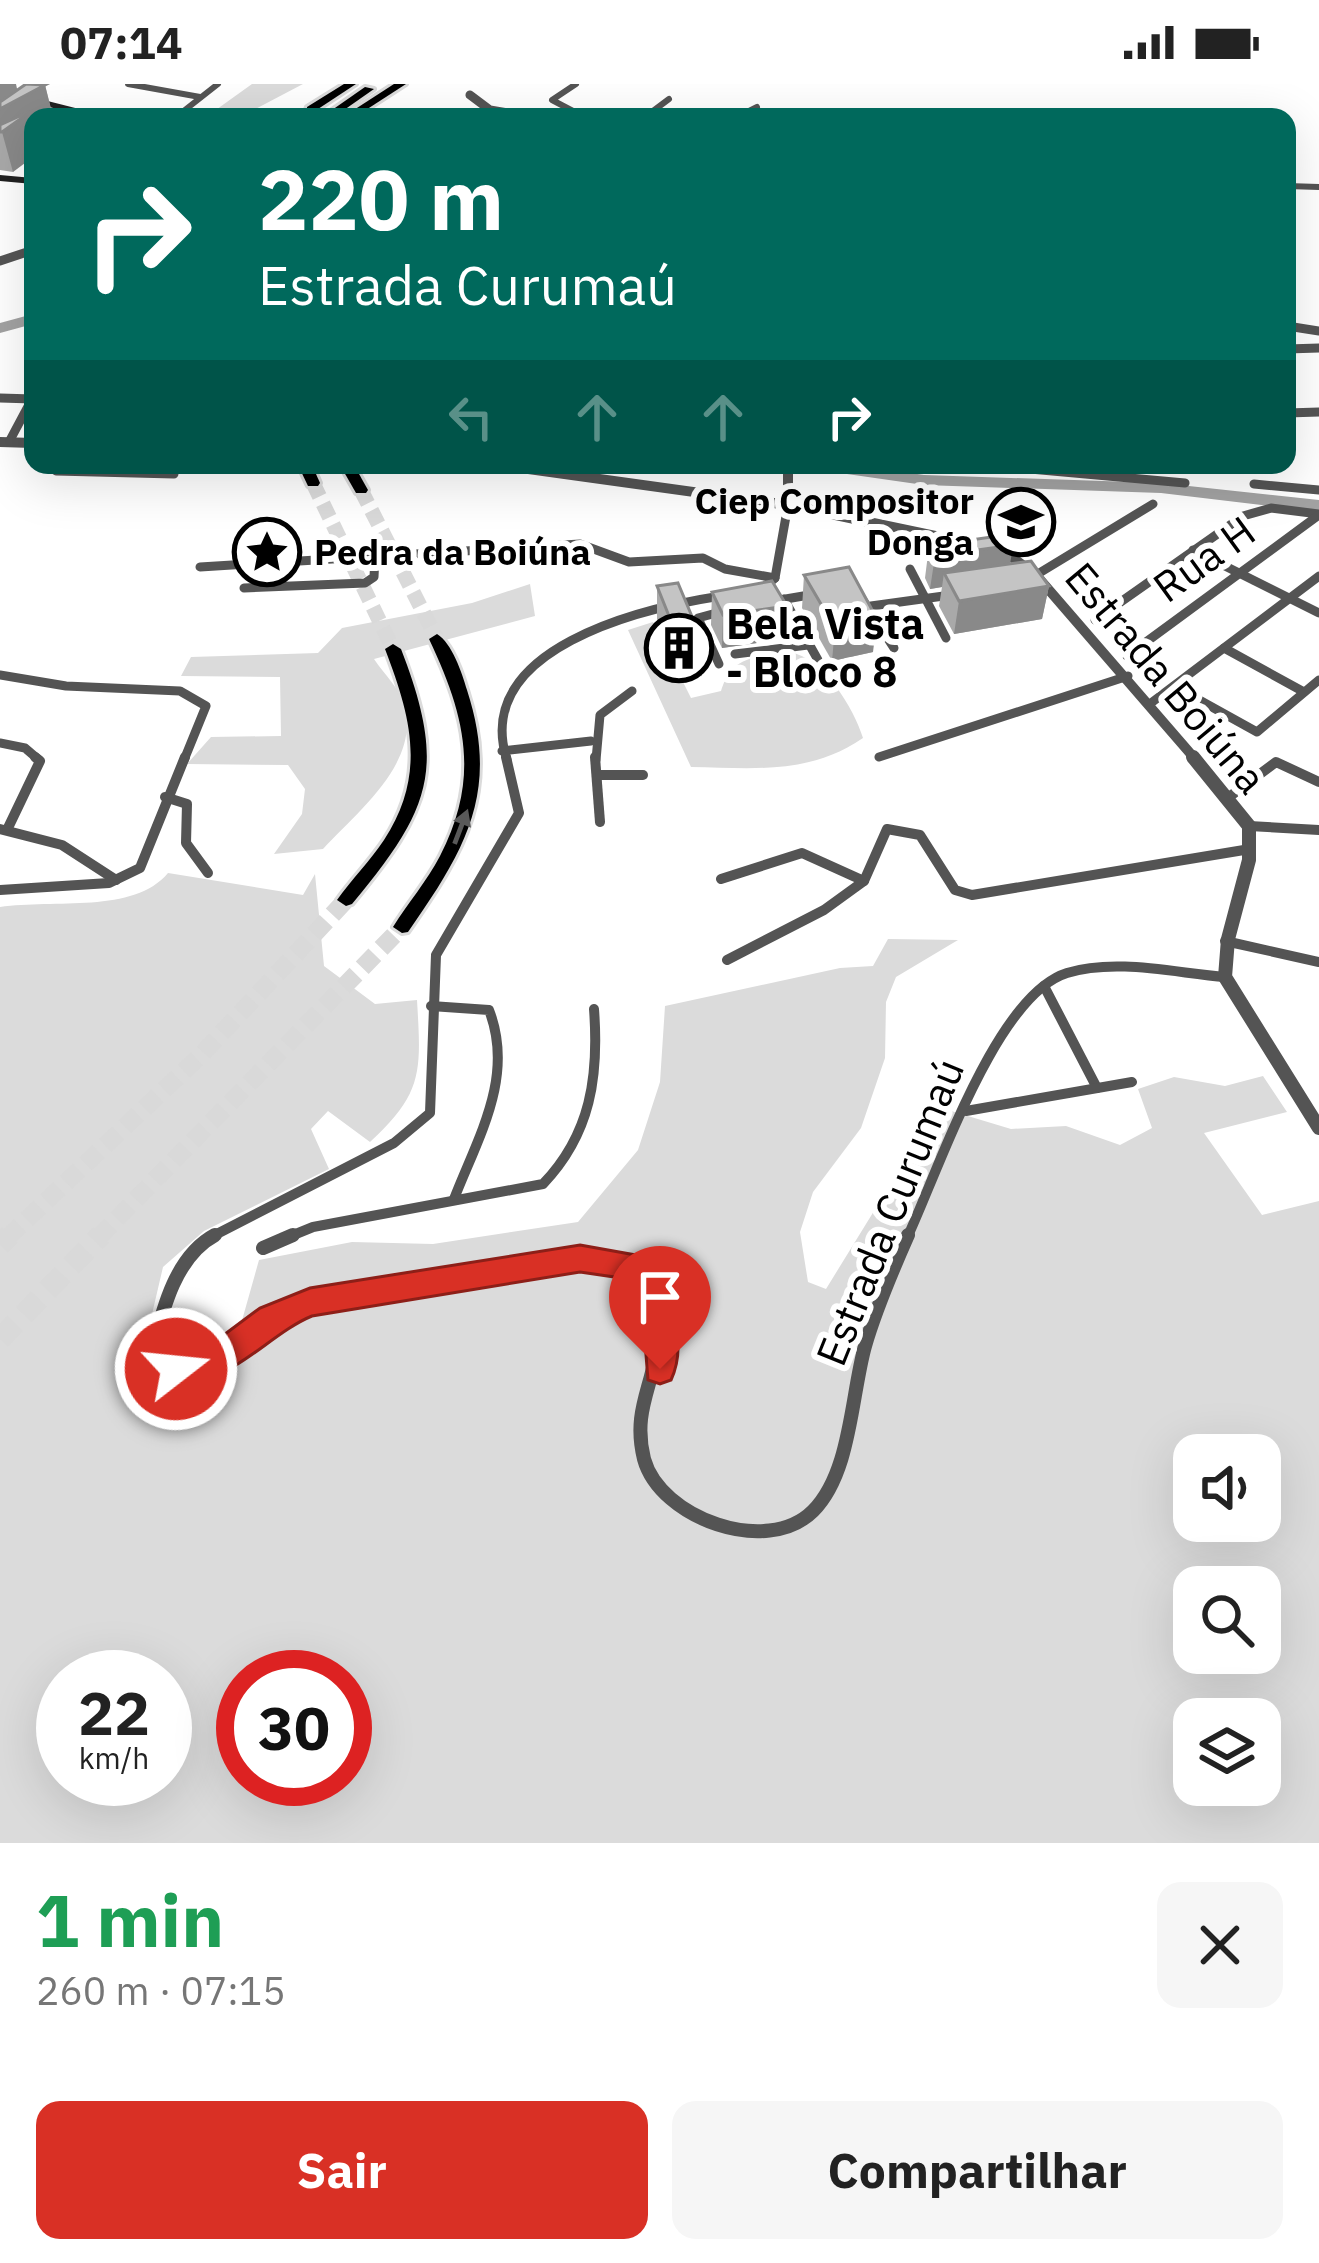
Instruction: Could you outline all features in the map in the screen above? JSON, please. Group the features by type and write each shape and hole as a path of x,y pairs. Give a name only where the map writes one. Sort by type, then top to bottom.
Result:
{"highway":[{"path":"313,108 351,84"},
{"path":"341,108 379,84"},
{"path":"362,108 401,84"},
{"path":"382,108 415,84"},
{"path":"309,474 313,483"},
{"path":"352,474 362,490"},
{"path":"402,927 452,851 467,814 474,771 469,707 436,639"},
{"path":"346,900 400,829 423,758 414,704 393,650"}],"main road":[{"path":"0,92 64,108"}],"street":[{"path":"128,84 200,97"},
{"path":"187,108 218,84"},
{"path":"470,95 476,84"},
{"path":"567,108 552,100 576,84"},
{"path":"470,95 477,108"},
{"path":"470,95 487,108"},
{"path":"654,108 664,98 681,102"},
{"path":"9,106 24,109"},
{"path":"4,442 24,412"},
{"path":"50,484 54,474"},
{"name":"Estrada Boiúna","path":"562,474 788,506 980,542 1018,559 1128,676 1249,826 1250,849 1225,941 1225,977"},
{"path":"753,592 775,578 788,506 788,474"},
{"path":"1118,474 1185,483"},
{"path":"1254,484 1319,490"},
{"path":"1025,585 1153,504"},
{"path":"1095,620 1243,516 1271,508 1319,514"},
{"name":"Rua H","path":"1127,656 1319,514"},
{"path":"200,567 580,544 622,561 703,558 725,569 775,578"},
{"path":"1193,550 1319,613"},
{"path":"244,589 365,583 374,577 375,556"},
{"path":"910,569 946,638"},
{"path":"1151,703 1319,576"},
{"path":"848,590 859,592 871,606 894,648"},
{"path":"764,603 826,593"},
{"path":"871,606 965,593"},
{"name":"Estrada Curumaú","path":"730,594 655,606 544,658 510,696 501,719 502,751 519,795 519,813 436,956 429,980 435,1068 430,1113 394,1143 200,1243 182,1267 157,1331 156,1359 176,1369 208,1366 272,1318 310,1302 580,1258 630,1266 659,1317 660,1369 645,1411 639,1449 659,1490 698,1516 731,1527 790,1528 814,1510 833,1473 866,1341 966,1111 1007,1024 1044,986"},
{"path":"784,599 818,661"},
{"path":"719,664 698,618 724,611"},
{"path":"735,654 808,645"},
{"path":"1224,648 1304,692"},
{"path":"0,675 66,686 179,691 201,699 203,716 165,797 140,868 118,881 0,890"},
{"path":"879,757 1128,676"},
{"path":"1174,686 1257,732 1319,680"},
{"path":"600,823 600,775 591,741 603,706 632,691"},
{"path":"502,751 591,741"},
{"path":"0,743 25,748 40,760 4,830 62,845 118,881"},
{"path":"1229,797 1276,762 1319,782"},
{"path":"600,775 643,775"},
{"path":"165,797 187,804 186,843 208,873"},
{"path":"1249,826 1319,830"},
{"path":"727,960 824,910 864,881 882,833 897,828 920,835 955,890 971,895 1250,849"},
{"path":"721,879 802,853 864,881"},
{"path":"1225,941 1319,962"},
{"path":"1096,1088 1044,986 1068,972 1089,968 1225,977 1318,1125"},
{"path":"431,1006 490,1010 498,1026 503,1064 454,1199"},
{"path":"263,1248 313,1227 454,1199 524,1191 556,1173 596,1088 594,1009"},
{"path":"966,1111 1132,1082"}],"shaded area":[{"path":"252,84 303,84 257,108 219,108"},
{"path":"530,584 535,616 374,659 405,707 403,748 382,785 323,849 274,854 302,814 305,789 288,765 187,764 211,737 281,736 280,677 181,676 191,657 318,653 342,628 472,603"},
{"path":"653,622 691,698 721,691 732,670 745,660 790,652 814,664 836,686 863,738 801,764 691,767 628,630"},
{"path":"168,873 303,895 315,874 324,966 375,1004 417,1000 415,1079 388,1125 370,1142 328,1111 311,1129 329,1169 204,1231 163,1267 139,1370 179,1383 230,1363 259,1260 352,1242 433,1244 578,1222 638,1150 660,1082 665,1006 840,968 873,966 888,939 958,940 896,977 886,1002 885,1058 861,1128 813,1192 800,1232 808,1282 826,1289 938,1107 1011,1129 1066,1126 1120,1145 1152,1128 1138,1089 1174,1077 1225,1086 1263,1076 1287,1112 1204,1133 1262,1215 1319,1201 1319,1843 0,1843 0,907 114,900 135,894"}],"building":[{"path":"26,84 45,85 0,109 0,102"},
{"path":"24,114 2,132 0,125"},
{"path":"1005,535 1013,545 935,556 929,546"},
{"path":"1031,561 1049,586 959,601 944,573"},
{"path":"849,567 877,619 835,628 804,575"},
{"path":"772,581 787,606 723,615 712,592"},
{"path":"678,583 703,643 681,646 657,586"}],"waterway":[{"path":"0,328 24,321"},
{"path":"882,474 924,480 1161,488 1319,506"}],"tunnel":[{"path":"313,483 393,649"},
{"path":"361,490 437,639"},
{"path":"7,1238 203,1053 346,900"},
{"path":"98,1238 402,927"},
{"path":"7,1238 10,1235"},
{"path":"0,1339 101,1235"},
{"path":"0,1245 7,1238"}],"place":[{"name":"Ciep Compositor Donga","path":"1021,522"},
{"name":"Pedra da Boiúna","path":"267,552"},
{"name":"Bela Vista - Bloco 8","path":"679,648"}],"route":[{"path":"176,1369 208,1366 272,1318 310,1302 580,1258 630,1266 645,1284 659,1317 660,1369"}]}
